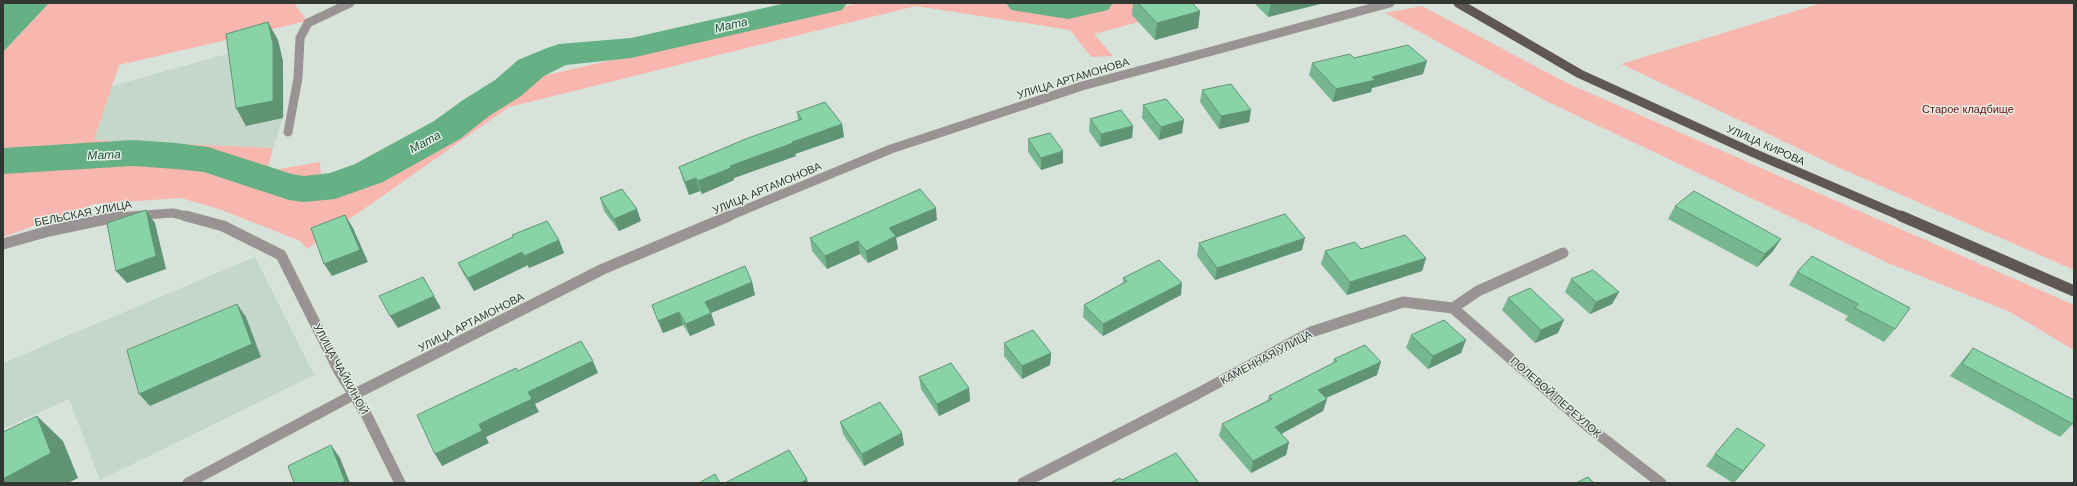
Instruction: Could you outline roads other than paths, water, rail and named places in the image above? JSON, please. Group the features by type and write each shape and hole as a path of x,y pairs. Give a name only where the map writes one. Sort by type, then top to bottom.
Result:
{"main road":[{"name":"УЛИЦА КИРОВА","path":"1458,3 1580,74 1756,154 2074,291"}],"street":[{"path":"288,132 298,78 300,38 308,23 350,3"},
{"name":"УЛИЦА АРТАМОНОВА","path":"188,483 353,395 603,269 891,149 1082,86 1390,3"},
{"name":"БЕЛЬСКАЯ УЛИЦА","path":"3,244 49,231 122,216 173,213 223,226 281,255"},
{"path":"1453,308 1478,291 1563,253"},
{"name":"УЛИЦА ЧАЙКИНОЙ","path":"281,255 353,395 366,414 400,483"},
{"name":"КАМЕННАЯ УЛИЦА","path":"1023,483 1197,394 1311,332 1403,302 1453,308"},
{"name":"ПОЛЕВОЙ ПЕРЕУЛОК","path":"1453,308 1590,428 1661,483"}],"waterway":[{"name":"Мата","path":"3,161 133,153 176,156 208,160 289,187 304,189 335,186 369,173 447,130 476,108 508,88 531,68 559,55 631,48 830,3"},
{"name":"Мата","path":"1023,3 1068,9 1096,3"}],"park label":[{"name":"Старое кладбище","path":"1968,109"}]}
